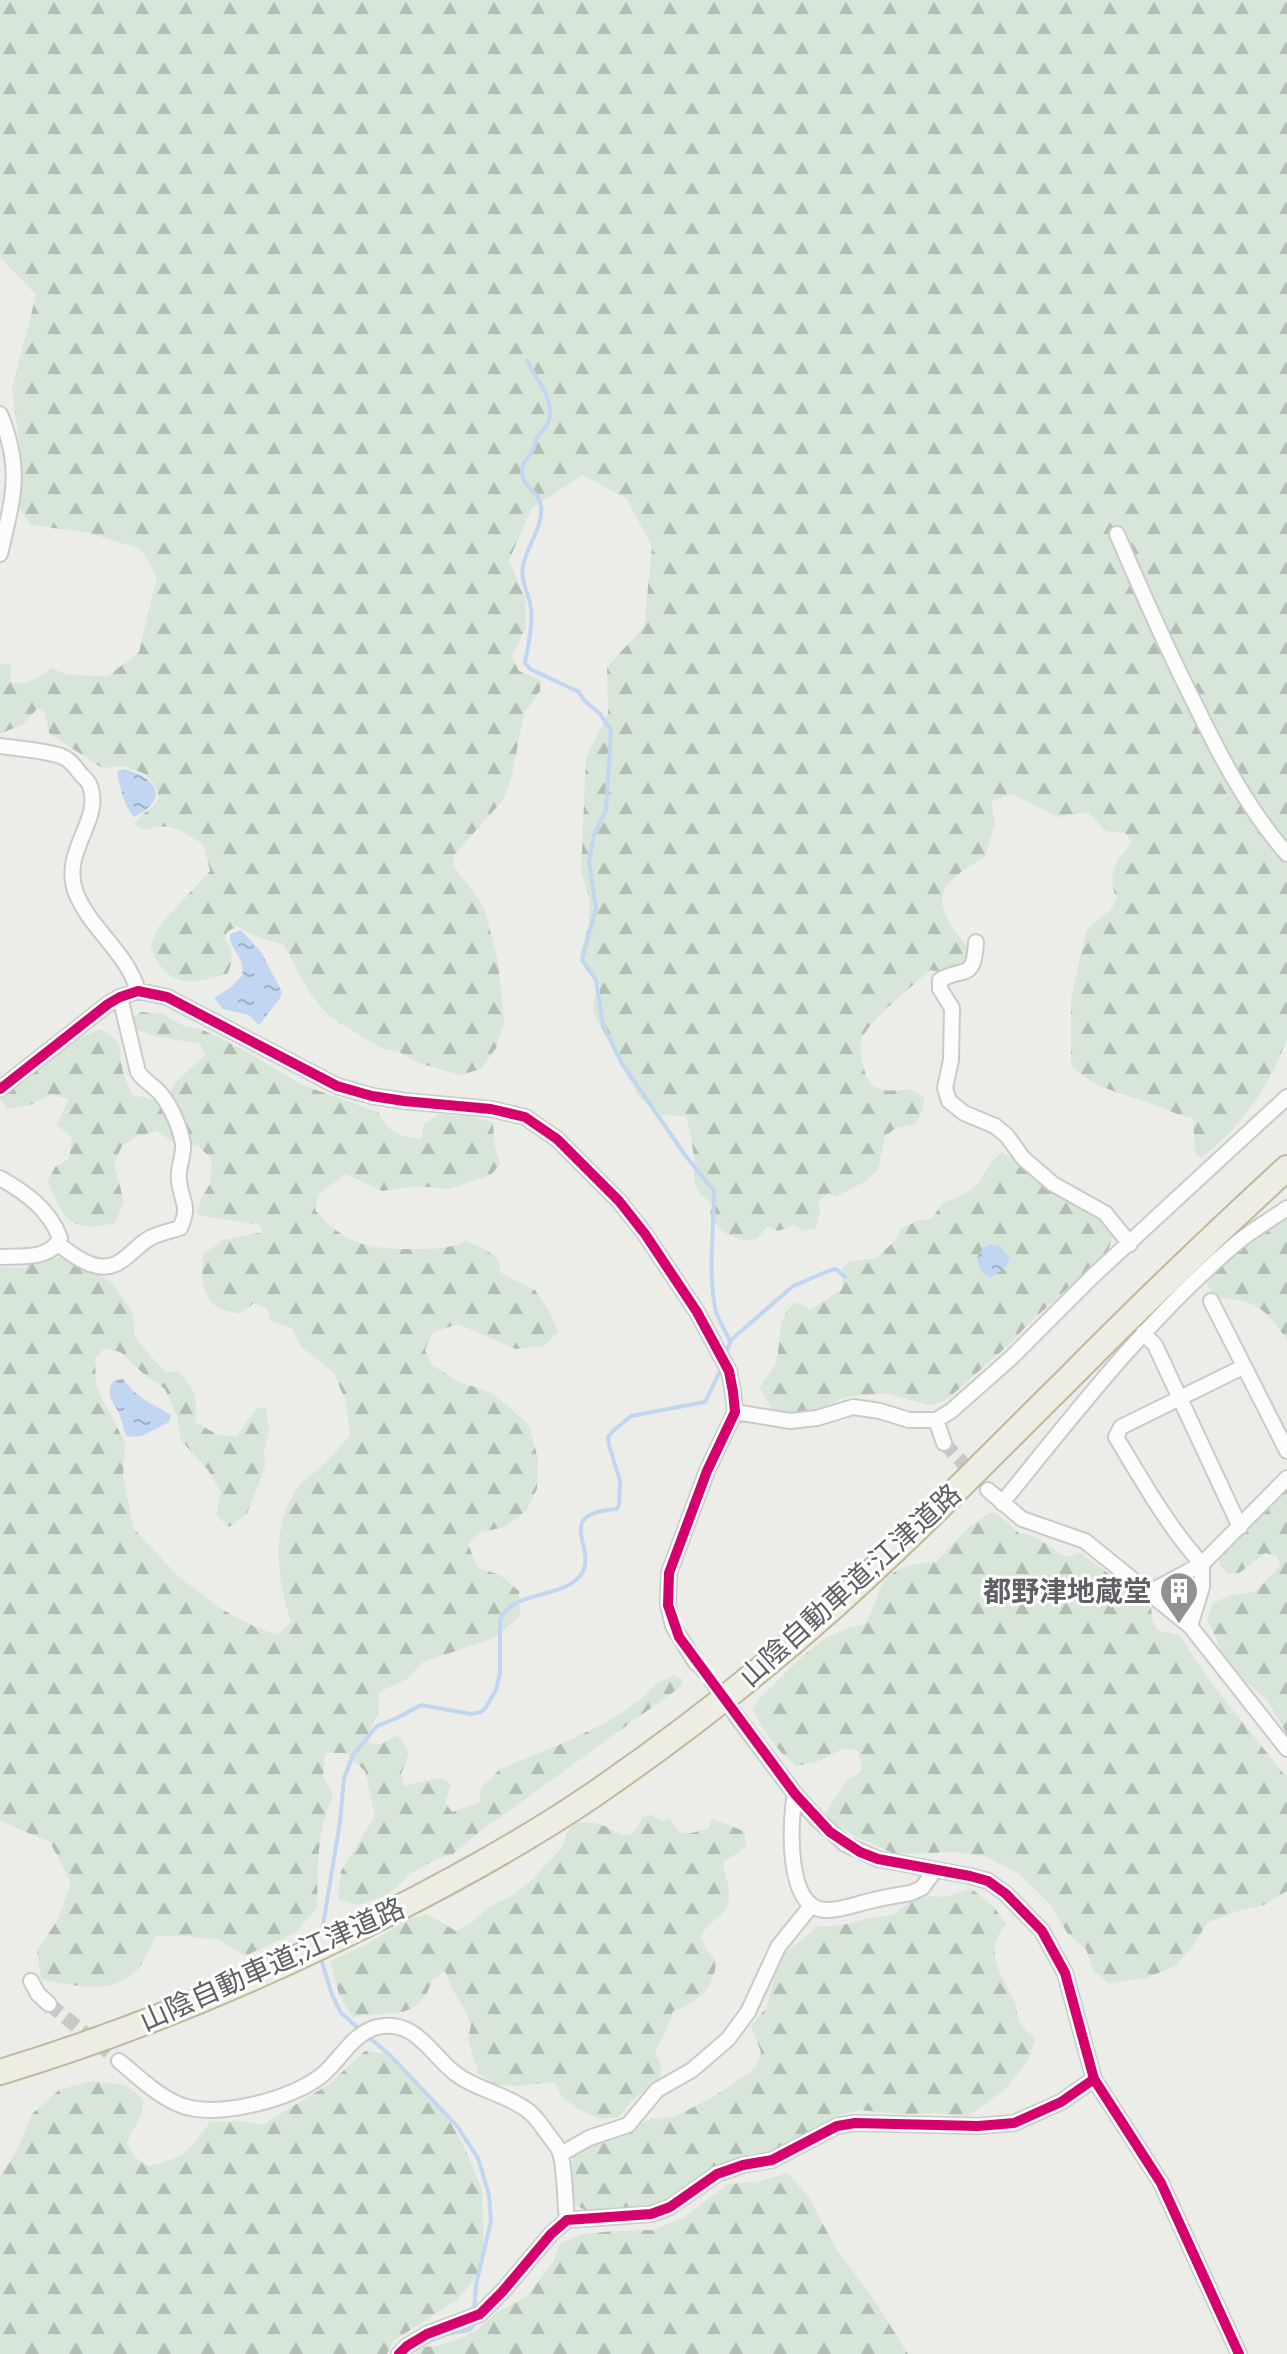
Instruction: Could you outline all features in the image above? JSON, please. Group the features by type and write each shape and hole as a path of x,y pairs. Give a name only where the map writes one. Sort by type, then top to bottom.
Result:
{"highway":[{"name":"山陰自動車道;江津道路","path":"0,2072 78,2047 218,1994 307,1955 491,1858 591,1796 678,1734 832,1608 928,1519 1197,1251 1287,1168"}],"street":[{"path":"0,414 8,435 15,479 0,554"},
{"path":"1117,534 1164,643 1221,758 1247,802 1287,854"},
{"path":"0,746 61,756 90,784 91,810 72,860 75,890 99,930 131,971 138,991"},
{"path":"976,942 974,962 967,971 940,980 940,989 952,1008 951,1060 945,1083 947,1098 964,1113 995,1126 1007,1136 1023,1158 1053,1184 1105,1213 1130,1244"},
{"path":"0,1089 108,1004 138,991 167,997 337,1086 404,1101 508,1111 546,1130 619,1201 665,1260 729,1371 735,1412 707,1471 669,1573 668,1605 673,1626 696,1663"},
{"path":"58,1244 94,1266 110,1265 130,1256 149,1239 180,1228 185,1216 186,1202 178,1172 183,1147 180,1131 166,1101 138,1072 120,997"},
{"path":"735,1412 790,1421 817,1418 853,1407 909,1420 936,1420 951,1411 1012,1357 1093,1276 1287,1097"},
{"path":"0,1178 25,1193 44,1210 60,1238 49,1251 38,1255 0,1257"},
{"path":"1002,1503 1143,1333 1233,1245 1287,1208"},
{"path":"1211,1301 1287,1451"},
{"path":"1143,1333 1155,1345 1240,1527"},
{"path":"1190,1626 1202,1587 1202,1564 1153,1496 1116,1437 1121,1427 1243,1367"},
{"path":"936,1420 944,1443"},
{"path":"1150,1592 1202,1564 1287,1478"},
{"path":"988,1490 1022,1519 1085,1541 1190,1626 1287,1749"},
{"path":"735,1714 795,1794 830,1832 860,1852 878,1859 988,1881 1006,1894 1042,1931 1065,1973 1094,2079 1161,2183 1239,2354"},
{"path":"795,1794 791,1817 794,1866 799,1889 811,1906 833,1910 911,1893 922,1888 935,1870"},
{"path":"561,2154 589,2138 628,2125 657,2090 692,2070 728,2039 752,2005 778,1947 811,1906"},
{"path":"31,1981 38,1994 49,2004"},
{"path":"119,2061 158,2093 182,2105 197,2109 241,2107 263,2103 309,2083 364,2033 378,2027 395,2026 413,2032 456,2074 527,2110 537,2120 561,2154 567,2220"},
{"path":"399,2354 427,2334 474,2317 502,2292 551,2234 567,2220 651,2214 670,2207 717,2174 772,2160 837,2126 855,2123 978,2126 1014,2123 1061,2102 1094,2079"}],"green space":[{"path":"0,0 1287,0 1287,1037 1273,1072 1253,1104 1229,1133 1201,1158 1195,1153 1193,1118 1101,1086 1071,1066 1071,999 1084,941 1088,928 1111,910 1117,898 1112,883 1113,873 1131,841 1125,833 1106,831 1088,812 1058,817 1012,794 991,801 995,823 985,857 955,877 942,897 948,919 969,949 969,959 964,968 941,972 930,970 881,1014 861,1041 865,1072 872,1085 884,1090 911,1089 924,1097 923,1109 916,1124 896,1128 885,1136 878,1169 866,1181 835,1197 828,1193 819,1200 816,1228 804,1231 794,1225 778,1231 767,1226 757,1239 750,1240 735,1238 717,1226 710,1213 714,1204 702,1195 696,1185 686,1116 662,1115 639,1097 593,1012 594,998 601,987 580,955 589,923 590,900 581,871 586,758 608,714 607,667 644,627 652,547 627,499 583,475 532,508 509,560 525,598 526,628 511,656 519,671 541,680 540,691 524,713 511,780 503,800 454,855 453,865 484,907 498,962 504,1022 496,1048 481,1069 460,1075 381,1048 330,1017 310,993 284,945 252,935 237,926 227,932 225,940 232,957 227,974 190,981 181,980 164,970 150,947 159,926 210,871 203,844 169,827 145,830 134,825 159,797 153,782 143,773 123,766 102,768 49,733 45,713 38,708 23,724 0,734 0,663 11,665 10,681 16,683 32,681 51,668 68,675 108,676 139,652 157,577 141,549 89,533 31,525 19,507 20,449 12,388 36,295 0,257"},
{"path":"141,1012 163,1014 184,1026 203,1030 302,1085 378,1112 386,1125 400,1135 421,1139 424,1124 439,1114 493,1122 500,1164 491,1175 449,1189 415,1186 382,1191 346,1174 319,1193 315,1210 337,1231 360,1243 386,1248 436,1249 466,1241 486,1250 498,1259 501,1273 535,1290 558,1332 544,1346 516,1349 458,1324 432,1333 425,1350 431,1364 458,1382 491,1392 529,1425 538,1459 537,1489 526,1511 505,1527 481,1532 468,1544 478,1568 500,1575 519,1591 520,1616 494,1638 423,1662 407,1679 379,1692 378,1714 366,1739 372,1745 381,1744 398,1735 409,1753 401,1774 404,1786 442,1778 451,1785 445,1802 452,1812 479,1803 481,1788 500,1769 609,1721 673,1675 682,1679 683,1685 453,1854 411,1873 389,1894 359,1905 338,1899 341,1871 375,1816 365,1771 346,1753 325,1753 323,1776 333,1796 321,1837 317,1908 296,1932 245,1956 219,1940 156,1936 141,1965 131,1975 120,1982 94,1987 41,1979 37,1951 58,1919 71,1883 50,1842 0,1821 0,1267 25,1268 33,1262 65,1257 94,1270 113,1284 133,1314 135,1338 166,1373 177,1371 188,1382 195,1400 195,1422 218,1435 237,1436 257,1408 266,1408 269,1431 264,1451 265,1468 247,1513 229,1527 216,1515 221,1492 208,1470 181,1440 177,1416 165,1389 120,1352 105,1348 95,1358 96,1383 125,1442 123,1477 134,1529 178,1576 223,1610 255,1627 278,1635 291,1622 280,1570 280,1533 284,1516 301,1484 350,1435 346,1402 334,1373 301,1347 292,1328 270,1321 267,1308 254,1303 240,1314 220,1309 209,1299 202,1277 203,1254 223,1240 262,1232 260,1225 197,1214 210,1184 212,1159 198,1146 173,1142 156,1131 136,1137 122,1146 114,1163 124,1202 115,1223 78,1225 64,1214 48,1181 55,1167 69,1159 72,1139 57,1124 69,1099 51,1095 28,1106 8,1109 0,1099 81,1037 101,1029 118,1044 124,1075 132,1095 157,1100 170,1093 176,1082 205,1055 200,1044 135,1029 132,1019"},
{"path":"1002,1153 1106,1224 1113,1237 1107,1253 945,1401 928,1405 887,1393 846,1397 807,1414 782,1415 773,1411 760,1388 777,1359 782,1323 790,1308 797,1302 811,1309 842,1289 842,1269 849,1262 876,1258 898,1238 901,1228 931,1219 943,1203 977,1185 992,1161"},
{"path":"1287,1219 1287,1340 1259,1308 1242,1301 1217,1298 1207,1285 1232,1256"},
{"path":"1287,1487 1287,1734 1267,1700 1243,1679 1222,1652 1207,1619 1212,1604 1228,1596 1256,1591 1280,1566 1277,1556 1265,1553 1239,1573 1228,1574 1218,1558"},
{"path":"990,1513 997,1514 1020,1534 1038,1539 1066,1557 1080,1553 1131,1590 1151,1608 1158,1629 1179,1635 1209,1680 1287,1778 1287,1891 1264,1905 1207,1923 1193,1946 1175,1966 1146,1978 1108,1983 1093,1970 1086,1949 1068,1934 1049,1903 1018,1873 988,1857 956,1852 895,1854 856,1837 829,1819 826,1812 847,1780 862,1768 858,1751 844,1748 819,1761 796,1766 771,1740 753,1709 795,1663 820,1642 848,1628 864,1625 884,1582 896,1571 936,1562 970,1526"},
{"path":"651,1815 663,1821 670,1818 678,1831 687,1834 708,1829 712,1819 744,1831 747,1846 723,1863 728,1903 701,1937 716,1961 712,1980 697,1999 673,2011 655,2051 661,2067 660,2079 630,2102 619,2117 600,2119 577,2108 561,2096 555,2082 496,2085 478,2073 468,2039 471,2025 445,1971 432,1980 426,1994 410,2009 352,2017 339,1994 330,1961 411,1918 427,1914 456,1931 533,1879 563,1846 574,1823 595,1823 628,1835 638,1827 643,1816"},
{"path":"972,1889 994,1907 1006,1924 995,1944 996,1962 1015,2002 1019,2022 1035,2038 1029,2059 1006,2088 967,2117 858,2110 833,2117 788,2146 770,2153 748,2154 713,2169 676,2197 651,2207 597,2214 573,2203 569,2176 573,2156 581,2150 626,2136 651,2119 676,2116 713,2097 755,2069 761,2052 751,2026 767,2007 782,1956 817,1927 893,1915 910,1902"},
{"path":"365,2051 383,2053 394,2060 450,2121 482,2189 484,2258 476,2277 457,2300 393,2341 387,2354 0,2354 0,2176 18,2149 32,2114 59,2090 93,2081 125,2085 143,2099 140,2118 127,2144 136,2158 148,2166 178,2157 197,2140 210,2122 239,2121 262,2125 328,2085"},
{"path":"787,2173 809,2197 836,2249 875,2301 908,2354 414,2354 420,2347 438,2346 464,2337 498,2312 526,2297 553,2262 560,2244 580,2235 653,2230 683,2218 728,2184 757,2182"}],"water":[{"path":"122,769 143,777 155,788 153,802 134,817 125,802 117,772"},
{"path":"241,930 261,952 282,992 259,1025 249,1015 223,1009 214,998 242,976 242,963 230,940 230,934"},
{"path":"990,1244 1000,1246 1010,1258 1007,1266 990,1278 980,1270 977,1257"},
{"path":"122,1378 133,1391 171,1415 169,1422 142,1436 128,1437 110,1393 112,1382"}],"waterway":[{"path":"527,361 548,399 550,415 522,468 524,481 541,507 540,522 522,571 531,615 525,663 530,669 579,692 611,730 606,810 594,835 589,862 596,908 582,960 596,980 603,1025 621,1062 685,1155 714,1191 713,1293 718,1316 730,1342"},
{"path":"727,1351 731,1340 793,1286 836,1269 845,1277"},
{"path":"321,1937 344,1778 353,1755 377,1726 421,1705 471,1714 481,1712 486,1707 496,1690 500,1673 500,1620 514,1604 576,1580 584,1570 586,1559 581,1527 585,1519 596,1512 617,1509 619,1505 620,1481 608,1437 631,1416 705,1402 720,1371"},
{"path":"322,1954 332,1995 341,2013 392,2057 457,2126 478,2158 489,2195 491,2221 476,2285 473,2326 469,2330 446,2334"}],"tunnel":[{"path":"944,1443 988,1490"},
{"path":"696,1663 727,1704"},
{"path":"49,2004 119,2061"}],"cycle path":[{"path":"0,1089 108,1004 138,991 167,997 337,1086 372,1096 491,1109 525,1117 557,1139 619,1201 697,1312 729,1371 733,1392 735,1412 707,1471 669,1573 668,1605 679,1637 795,1794 830,1832 860,1852 878,1859 988,1881 1006,1894 1042,1931 1065,1973 1094,2079 1161,2183 1239,2354"},
{"path":"399,2354 427,2334 480,2314 567,2220 651,2214 670,2207 717,2174 772,2160 837,2126 855,2123 978,2126 1014,2123 1061,2102 1094,2079"}],"place":[{"name":"都野津地蔵堂","path":"1179,1625"}]}
